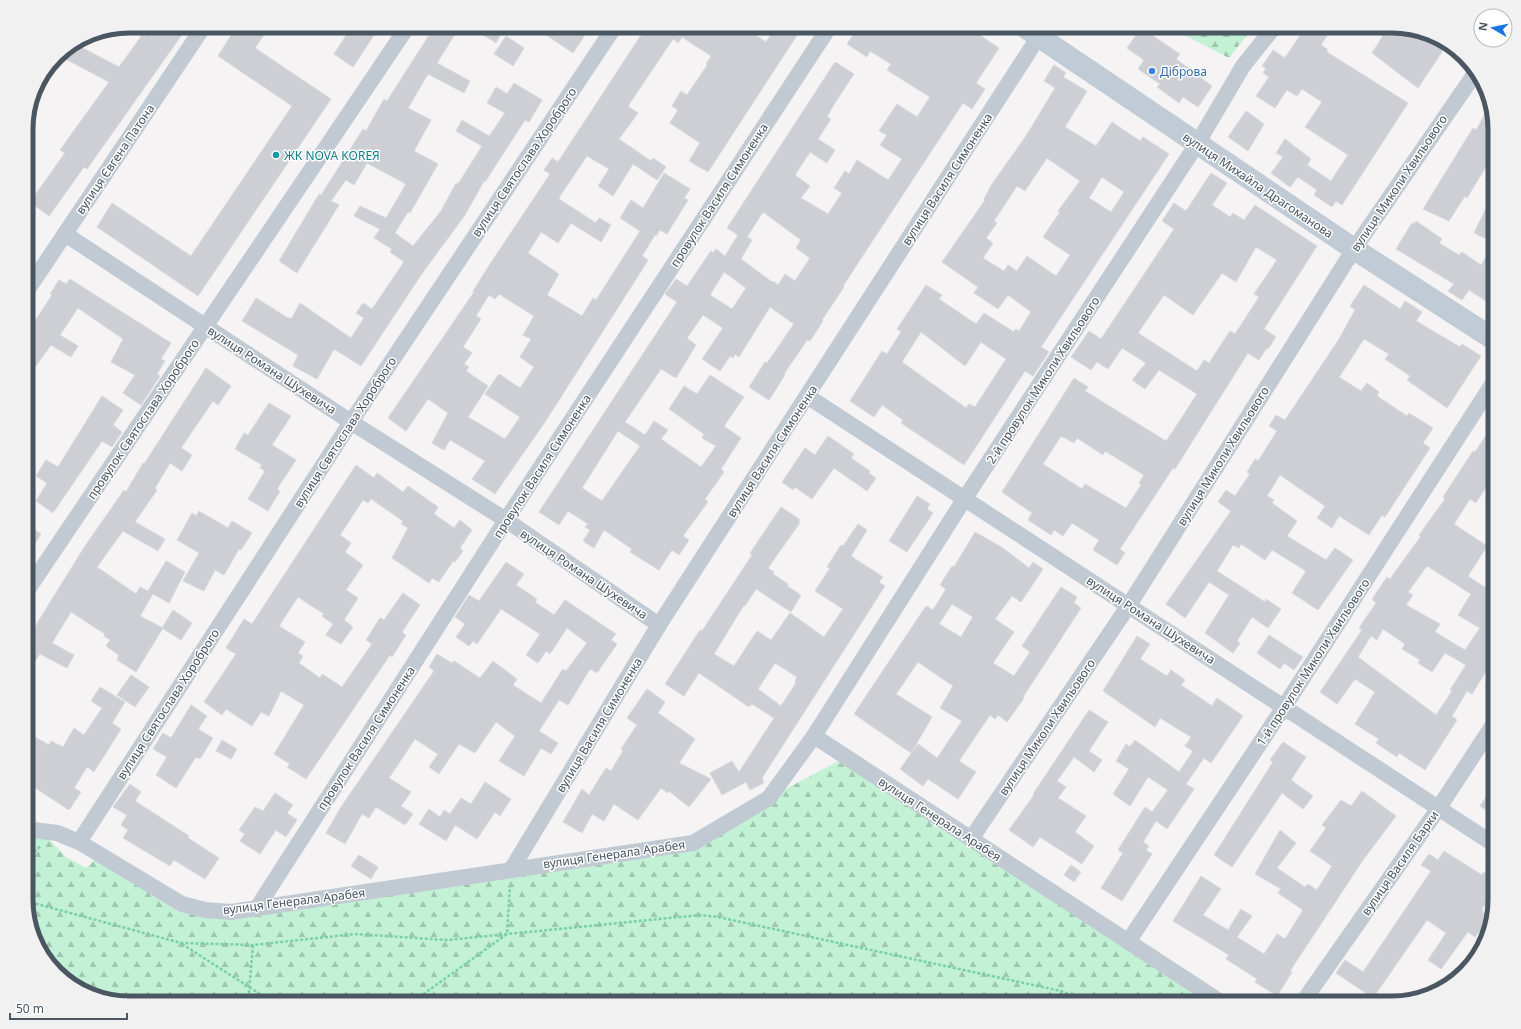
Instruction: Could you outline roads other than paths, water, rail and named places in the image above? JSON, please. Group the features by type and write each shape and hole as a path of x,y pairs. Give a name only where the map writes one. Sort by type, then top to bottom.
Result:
{"street":[{"name":"вулиця Євгена Патона","path":"33,271 65,234 199,33"},
{"name":"провулок Святослава Хороброго","path":"33,582 403,33"},
{"name":"вулиця Святослава Хороброго","path":"79,842 351,422 610,33"},
{"name":"провулок Василя Симоненка","path":"258,908 506,520 825,33"},
{"name":"вулиця Василя Симоненка","path":"511,870 659,626 807,396 1030,33"},
{"name":"вулиця Михайла Драгоманова","path":"1034,33 1354,249 1488,335"},
{"name":"2-й провулок Миколи Хвильового","path":"814,736 965,498 1198,144 1243,66 1269,33"},
{"name":"вулиця Миколи Хвильового","path":"971,839 1129,605 1354,249 1472,77"},
{"name":"вулиця Романа Шухевича","path":"65,234 351,422 506,520 659,626"},
{"name":"1-й провулок Миколи Хвильового","path":"1128,942 1284,707 1488,391"},
{"name":"вулиця Романа Шухевича","path":"807,396 1488,841"},
{"name":"вулиця Василя Барки","path":"1307,996 1438,809 1488,733"},
{"name":"вулиця Генерала Арабея","path":"33,830 57,833 79,842 182,904 205,910 231,912 693,842 769,798 814,736 1211,996"}],"place":[{"name":"Діброва","path":"1152,71"},
{"name":"ЖК NOVA KOREЯ","path":"276,155"}]}
